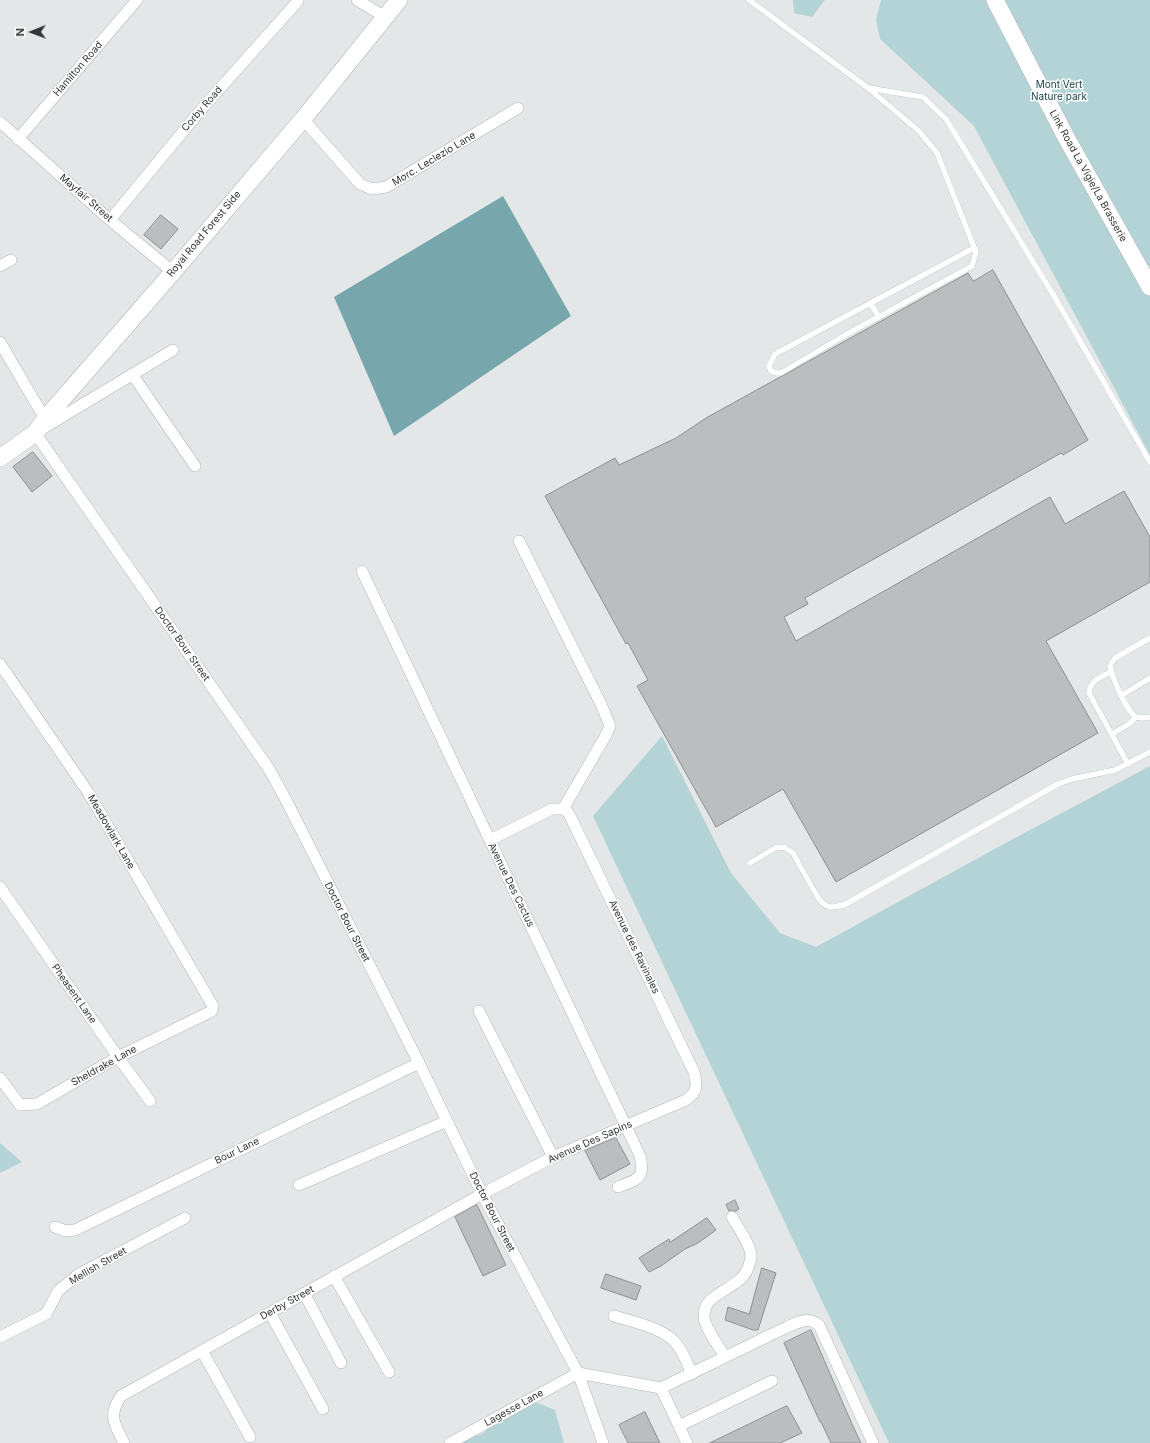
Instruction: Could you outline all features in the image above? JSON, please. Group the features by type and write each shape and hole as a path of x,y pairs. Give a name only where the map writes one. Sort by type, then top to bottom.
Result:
{"main road":[{"name":"Royal Road Forest Side","path":"0,458 35,433 45,419 173,272 302,119 399,0"},
{"name":"Link Road La Vigie/La Brasserie","path":"995,0 1067,139 1150,287"}],"street":[{"name":"Hamilton Road","path":"18,139 137,0"},
{"path":"357,0 385,17"},
{"name":"Corby Road","path":"110,220 205,105 298,1"},
{"name":"Morc. Leclezio Lane","path":"302,119 360,184 372,189 386,188 518,108"},
{"name":"Mayfair Street","path":"0,122 110,220 173,272"},
{"path":"0,266 11,260"},
{"path":"0,342 45,419"},
{"path":"35,433 172,350"},
{"path":"132,374 195,466"},
{"name":"Doctor Bour Street","path":"35,433 269,769 419,1063 482,1194 578,1373 603,1443"},
{"path":"490,840 552,809 563,809 610,726 601,704 518,541"},
{"name":"Avenue Des Cactus","path":"362,571 640,1156 643,1171 636,1180 618,1187"},
{"name":"Meadowlark Lane","path":"0,664 88,792 213,1006"},
{"name":"Avenue des Ravinales","path":"563,809 567,811 570,816 694,1072 696,1089"},
{"name":"Pheasent Lane","path":"0,887 150,1101"},
{"name":"Sheldrake Lane","path":"0,1078 20,1105 37,1104 118,1057 212,1011 213,1006"},
{"path":"479,1011 552,1158"},
{"name":"Bour Lane","path":"54,1227 66,1231 75,1230 419,1063"},
{"name":"Avenue Des Sapins","path":"482,1194 552,1158 686,1100 692,1096 696,1089"},
{"path":"299,1185 447,1120"},
{"name":"Derby Street","path":"124,1443 115,1425 113,1409 121,1396 482,1194"},
{"path":"726,1356 707,1325 704,1317 705,1307 710,1300 739,1281 748,1268 751,1256 748,1246 732,1217"},
{"name":"Mellish Street","path":"0,1337 46,1314 58,1291 79,1274 185,1218"},
{"path":"334,1276 389,1372"},
{"path":"304,1293 341,1363"},
{"path":"270,1312 323,1409"},
{"path":"614,1316 665,1334 678,1345 692,1374"},
{"path":"578,1373 661,1388 804,1320 812,1320 819,1325 873,1443"},
{"path":"202,1351 250,1438"},
{"name":"Lagesse Lane","path":"450,1443 578,1373"},
{"path":"679,1426 772,1381"},
{"path":"661,1388 687,1443"}],"lane":[{"path":"749,0 868,88 919,130 937,153 976,252 972,266 782,373 771,371 769,366 775,354 974,248"},
{"path":"868,88 923,97 946,120 1054,296 1150,462"},
{"path":"871,304 879,317"},
{"path":"1150,638 1115,658 1110,665 1110,672 1130,712 1136,717 1143,719 1150,717"},
{"path":"1110,672 1092,683 1089,693 1128,764"},
{"path":"1122,695 1150,678"},
{"path":"1112,734 1129,724 1136,717"},
{"path":"750,863 775,848 784,847 793,853 818,898 824,905 832,908 844,905 1058,784 1115,770 1150,752"}],"green space":[{"path":"793,0 825,0 812,17 794,13"},
{"name":"Mont Vert Nature park","path":"881,0 1150,0 1150,455 974,126 880,39 876,20"},
{"path":"662,736 731,873 780,933 816,947 1150,766 1150,1443 889,1443 593,816"},
{"path":"0,1143 22,1162 0,1173"},
{"path":"535,1402 555,1410 564,1443 453,1443 482,1434 514,1406"}],"shaded area":[{"path":"503,196 571,316 394,436 334,297"}],"building":[{"path":"161,215 178,229 161,249 144,235"},
{"path":"993,270 1088,440 1063,455 1061,453 805,598 808,604 784,617 796,641 1050,497 1065,524 1124,491 1150,537 1150,582 1046,641 1098,733 836,882 783,789 716,827 637,686 648,680 628,643 626,644 545,496 615,458 619,465 676,438 706,418 968,273 973,281"},
{"path":"33,452 52,476 32,492 13,467"},
{"path":"616,1138 630,1164 600,1180 585,1151"},
{"path":"735,1200 739,1209 736,1211 729,1211 726,1205"},
{"path":"477,1205 506,1265 483,1276 455,1217"},
{"path":"707,1218 716,1230 698,1243 685,1249 661,1266 649,1272 639,1258 669,1239 670,1242"},
{"path":"762,1268 776,1273 758,1330 753,1330 725,1320 728,1307 749,1314"},
{"path":"606,1274 641,1286 636,1300 601,1288"},
{"path":"811,1330 861,1443 831,1443 784,1343"},
{"path":"787,1406 802,1433 780,1443 710,1443"},
{"path":"645,1412 660,1443 628,1443 619,1425"}]}
